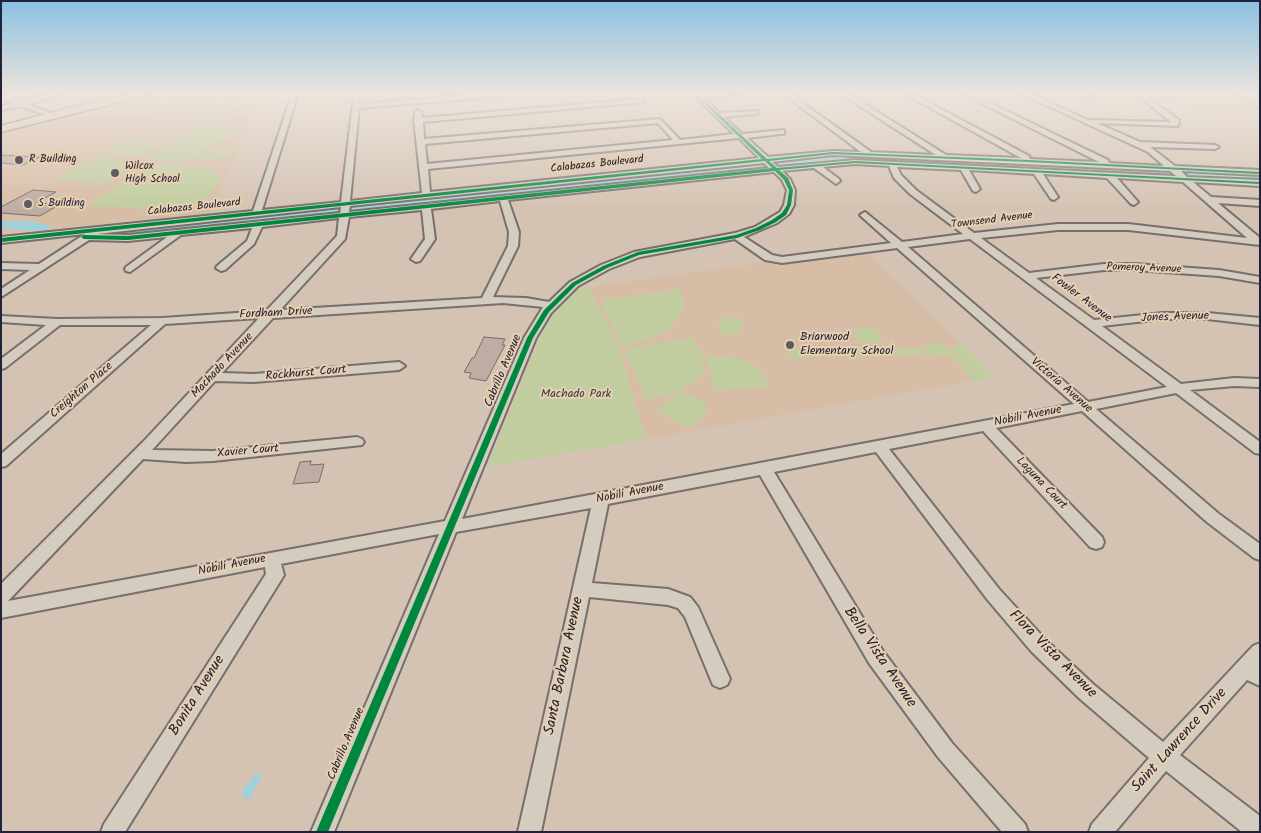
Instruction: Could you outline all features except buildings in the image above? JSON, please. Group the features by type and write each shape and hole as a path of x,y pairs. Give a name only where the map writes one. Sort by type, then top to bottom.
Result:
{"street":[{"path":"257,212 282,133"},
{"name":"Machado Avenue","path":"1,596 139,454 342,237 353,133"},
{"path":"420,133 426,194"},
{"path":"421,142 520,133"},
{"path":"671,133 678,142"},
{"name":"Cabrillo Avenue","path":"322,832 530,338 539,320 550,305 574,284 605,267 638,254 737,236 758,229 784,214 791,198 791,190 786,179 737,133"},
{"path":"423,167 772,133"},
{"path":"840,133 868,153"},
{"path":"905,133 943,157"},
{"path":"978,133 1029,161"},
{"path":"1044,133 1109,165"},
{"path":"1111,133 1151,150 1259,242"},
{"path":"1136,144 1215,147"},
{"name":"Calabazas Boulevard","path":"1,240 257,212 426,206 503,198 771,164 833,153 868,153 1109,165 1260,183"},
{"name":"Calabazas Boulevard","path":"29,237 128,238 258,224 426,194 771,164 816,165 855,162 1110,176 1260,173"},
{"name":"Fowler Avenue","path":"892,164 903,184 1260,449"},
{"path":"816,165 836,182"},
{"path":"964,168 976,190"},
{"path":"1037,172 1054,197"},
{"path":"1110,176 1134,202"},
{"path":"486,301 513,246 514,232 503,198"},
{"path":"1210,200 1260,203"},
{"path":"416,259 430,239 426,206"},
{"name":"Victoria Avenue","path":"864,215 1213,518 1260,553"},
{"path":"220,268 250,242 258,224"},
{"name":"Townsend Avenue","path":"737,236 769,258 782,260 1026,229 1091,226 1166,230 1259,242"},
{"path":"1,294 100,229"},
{"path":"130,269 178,232"},
{"path":"1,266 40,267"},
{"name":"Pomeroy Avenue","path":"1028,276 1104,267 1135,267 1192,270 1260,280"},
{"name":"Fordham Drive","path":"1,319 58,322 162,320 522,300 550,305"},
{"name":"Jones Avenue","path":"1091,324 1172,316 1207,316 1260,322"},
{"name":"Creighton Place","path":"1,462 162,320"},
{"path":"1,365 58,322"},
{"name":"Rockhurst Court","path":"212,377 254,378 399,366"},
{"name":"Nobili Avenue","path":"1,610 601,500 1178,388 1215,382 1260,383"},
{"name":"Laguna Court","path":"985,425 1096,542"},
{"name":"Xavier Court","path":"139,454 186,457 213,456 357,442"},
{"name":"Flora Vista Avenue","path":"879,446 993,594 1038,645 1086,691 1164,757 1260,831"},
{"name":"Bella Vista Avenue","path":"764,468 876,656 945,750 1017,832"},
{"name":"Santa Barbara Avenue","path":"529,832 601,500"},
{"name":"Bonita Avenue","path":"112,832 275,575 272,559"},
{"path":"581,589 668,597 684,602 692,613 720,679"},
{"name":"Saint Lawrence Drive","path":"1100,832 1164,757 1253,673 1260,652"}],"shaded area":[{"name":"Wilcox High School","path":"1,133 245,133 211,213 1,234"},
{"name":"Briarwood Elementary School","path":"867,253 995,377 646,439 619,347 588,287 767,262 778,265"}],"green space":[{"path":"191,133 232,133 186,162 146,159"},
{"path":"126,139 151,140 156,142 156,146 138,155 105,153 104,151"},
{"path":"216,150 231,150 227,157 198,161 197,156"},
{"path":"97,156 125,161 128,166 127,171 110,184 57,180 56,178"},
{"path":"154,164 206,168 215,171 220,176 220,183 208,197 186,211 93,206 92,202"},
{"name":"Machado Park","path":"588,287 619,347 646,439 487,467 545,326 566,299 578,289"},
{"path":"679,289 683,301 683,310 670,328 652,339 622,346 602,304 607,299"},
{"path":"740,317 743,328 739,333 731,335 721,332 717,318"},
{"path":"875,328 883,343 859,343 852,329"},
{"path":"693,338 703,356 704,370 699,378 680,391 699,399 707,407 706,415 689,428 656,411 679,392 647,400 625,353 630,348"},
{"path":"944,343 948,350 956,349 952,345 961,343 995,377 972,381 952,355 932,356 923,344"},
{"path":"833,346 865,346 871,356 837,357"},
{"path":"817,348 821,358 791,359 787,349"},
{"path":"922,348 926,355 875,356 871,349"},
{"path":"706,356 731,357 745,361 755,366 764,375 769,387 714,390"}],"water":[{"path":"832,157 868,157 1260,176 1260,181 836,160 163,231 113,235 101,234 165,225"},
{"path":"1,221 29,221 52,226 46,230 36,231 1,228"},
{"path":"256,774 259,774 261,779 252,793 253,796 243,799 242,793 244,788"}],"cycle path":[{"path":"322,832 530,338 546,311 574,284 605,267 638,254 737,236 758,229 784,214 789,205 791,190 786,179 737,133"},
{"path":"1,240 833,153 1260,173"},
{"path":"84,237 128,238 855,162 1260,183"}],"place":[{"name":"R Building","path":"19,160"},
{"name":"Wilcox High School","path":"115,173"},
{"name":"S Building","path":"28,204"},
{"name":"Briarwood Elementary School","path":"790,345"}]}
